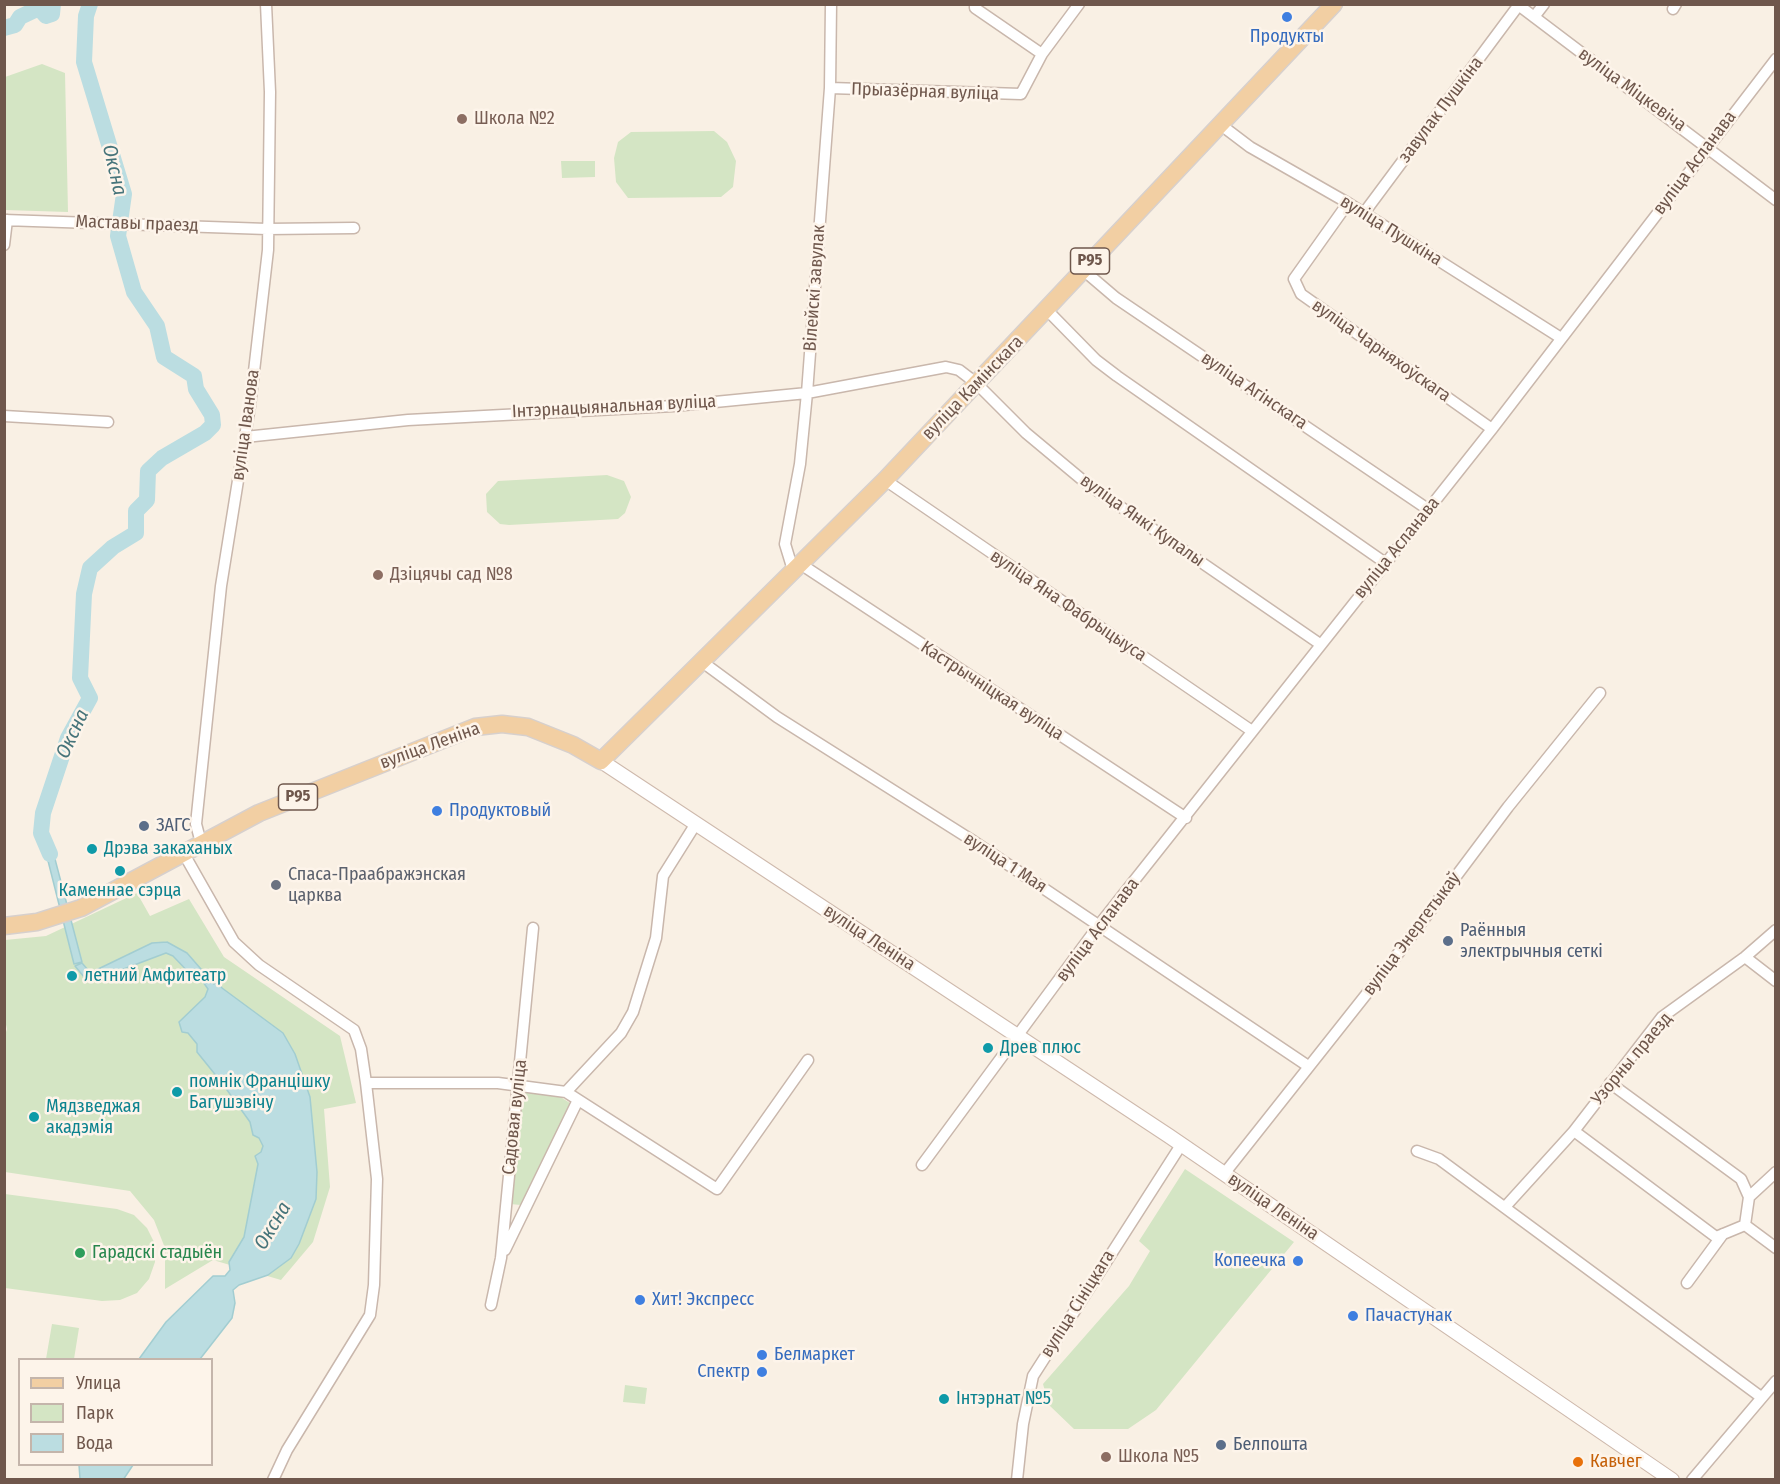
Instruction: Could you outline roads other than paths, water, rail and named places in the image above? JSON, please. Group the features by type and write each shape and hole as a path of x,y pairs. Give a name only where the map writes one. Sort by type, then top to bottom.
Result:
{"main road":[{"name":"вуліца Камінскага","path":"602,761 701,660 885,480 1334,4"},
{"name":"вуліца Леніна","path":"4,926 54,918 81,908 259,813 475,727 502,724 528,727 573,745 602,761 695,825 1019,1036 1672,1479"}],"street":[{"name":"вуліца Іванова","path":"201,843 196,824 222,586 245,437 264,290 270,92 266,4"},
{"name":"Вілейскі завулак","path":"796,566 785,544 800,464 807,393 830,88 831,4"},
{"path":"975,4 975,8 1042,54"},
{"name":"Прыазёрная вуліца","path":"830,88 1016,95 1024,91 1042,54 1079,4"},
{"path":"1534,17 1544,4"},
{"name":"вуліца Міцкевіча","path":"1517,5 1708,146 1776,200"},
{"name":"завулак Пушкіна","path":"1364,213 1517,5"},
{"name":"вуліца Асланава","path":"922,1165 1099,925 1186,818 1384,562 1429,510 1775,60"},
{"name":"вуліца Пушкіна","path":"1221,125 1250,147 1348,203 1561,338"},
{"name":"вуліца Чарняхоўскага","path":"1348,203 1294,279 1301,294 1492,429"},
{"name":"Маставы праезд","path":"6,220 267,229 354,228"},
{"path":"4,245 6,220"},
{"name":"вуліца Агінскага","path":"1082,269 1116,298 1429,510"},
{"path":"1047,310 1096,360 1117,376 1384,562"},
{"name":"Інтэрнацыянальная вуліца","path":"245,437 408,420 674,406 807,393 946,367 959,370 976,383"},
{"name":"вуліца Янкі Купалы","path":"976,383 1026,433 1086,483 1320,644"},
{"path":"4,416 108,422"},
{"name":"вуліца Яна Фабрыцыуса","path":"885,480 1252,731"},
{"name":"Кастрычніцкая вуліца","path":"796,566 1186,818"},
{"name":"вуліца 1 Мая","path":"701,660 777,717 1099,925 1308,1066"},
{"name":"вуліца Энергетыкаў","path":"1224,1174 1391,963 1508,807 1600,693"},
{"path":"566,1092 621,1033 633,1012 656,938 663,876 695,825"},
{"path":"184,854 234,942 259,965 354,1030 361,1049 366,1083 377,1179 374,1285 370,1315 287,1450 273,1479"},
{"name":"Садовая вуліца","path":"491,1305 501,1258 533,928"},
{"name":"Узорны праезд","path":"1505,1207 1574,1131 1662,1017 1745,957 1776,930"},
{"path":"1745,957 1776,981"},
{"path":"366,1083 518,1085 566,1092 717,1189 808,1060"},
{"path":"1610,1083 1742,1179 1749,1197 1744,1225"},
{"path":"501,1258 578,1100"},
{"path":"1574,1131 1716,1237 1744,1225"},
{"name":"вуліца Сініцкага","path":"1017,1479 1023,1424 1033,1376 1181,1145"},
{"path":"1417,1151 1439,1159 1761,1397"},
{"path":"1749,1197 1776,1172"},
{"path":"1744,1225 1776,1248"},
{"path":"1687,1283 1723,1233"},
{"path":"1692,1479 1776,1381"}],"water":[{"path":"41,833 50,840 82,962 74,964"},
{"path":"167,942 187,953 214,984 218,981 222,988 283,1033 295,1054 310,1097 317,1172 316,1199 299,1244 291,1258 268,1275 239,1285 233,1290 235,1303 232,1318 201,1358 140,1358 166,1322 213,1276 225,1276 230,1270 229,1262 244,1237 258,1164 255,1156 261,1152 263,1146 259,1138 253,1135 250,1122 197,1052 197,1044 188,1033 182,1032 179,1022 205,997 208,989 201,979 195,979 173,956 166,953 97,979 84,977 75,966 82,963 88,970 94,971 152,943"},
{"path":"79,1466 132,1466 123,1480 80,1479"}],"waterway":[{"path":"4,28 15,25 20,17 39,8 46,16 52,14 53,4"},
{"name":"Оксна","path":"50,854 41,833 43,813 68,738 90,698 80,678 84,594 90,568 113,547 136,533 136,511 147,500 148,471 162,458 205,433 213,425 212,415 196,389 194,376 164,357 157,326 134,292 118,236 124,194 84,62 86,16 90,4"}],"place":[{"name":"Продукты","path":"1287,17"},
{"name":"Школа №2","path":"462,119"},
{"name":"Дзіцячы сад №8","path":"378,575"},
{"name":"Продуктовый","path":"437,811"},
{"name":"ЗАГС","path":"144,826"},
{"name":"Дрэва закаханых","path":"92,849"},
{"name":"Каменнае сэрца","path":"120,871"},
{"name":"Спаса-Праабражэнская царква","path":"276,885"},
{"name":"Раённыя электрычныя сеткі","path":"1448,941"},
{"name":"летний Амфитеатр","path":"72,976"},
{"name":"Древ плюс","path":"988,1048"},
{"name":"помнік Францішку Багушэвічу","path":"177,1092"},
{"name":"Мядзведжая акадэмія","path":"34,1117"},
{"name":"Гарадскі стадыён","path":"80,1253"},
{"name":"Копеечка","path":"1298,1261"},
{"name":"Хит! Экспресс","path":"640,1300"},
{"name":"Пачастунак","path":"1353,1316"},
{"name":"Белмаркет","path":"762,1355"},
{"name":"Спектр","path":"762,1372"},
{"name":"Інтэрнат №5","path":"944,1399"},
{"name":"Белпошта","path":"1221,1445"},
{"name":"Школа №5","path":"1106,1457"},
{"name":"Кавчег","path":"1578,1462"}]}
